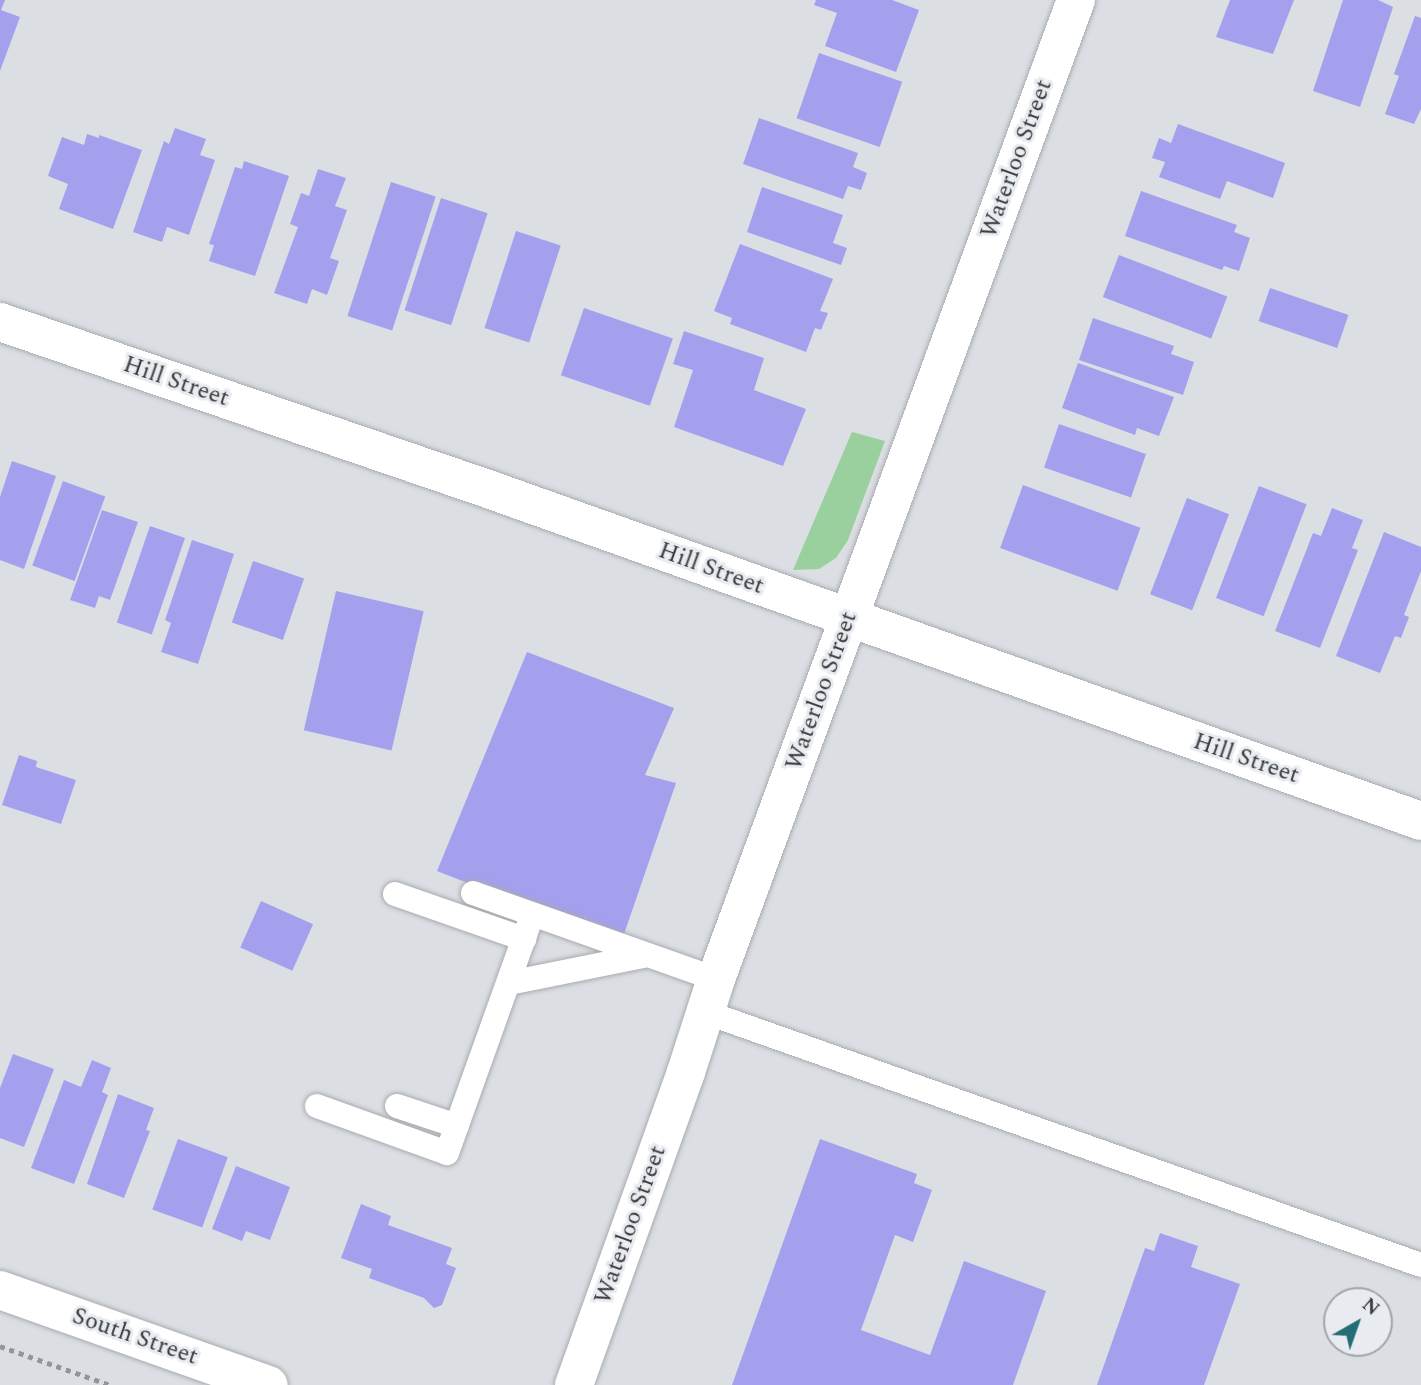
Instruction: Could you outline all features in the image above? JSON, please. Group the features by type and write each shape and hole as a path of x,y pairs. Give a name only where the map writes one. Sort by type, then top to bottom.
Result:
{"street":[{"name":"Waterloo Street","path":"574,1385 686,1072 710,995 1076,0"},
{"name":"Hill Street","path":"0,322 488,489 1421,821"},
{"name":"South Street","path":"0,1290 269,1385"}],"lane":[{"path":"473,893 643,956 710,995 1421,1265"},
{"path":"395,894 524,939"},
{"path":"317,1106 447,1153 532,915"},
{"path":"509,983 643,956"},
{"path":"397,1106 457,1126"}],"path":[{"path":"0,1346 110,1385"}],"green space":[{"path":"852,432 885,441 848,540 836,558 819,569 793,570"}],"building":[{"path":"0,0 5,0 1,10 20,17 0,71"},
{"path":"816,0 892,0 919,10 896,72 825,46 837,13 814,5"},
{"path":"1230,0 1294,0 1273,54 1216,37"},
{"path":"1343,0 1378,0 1393,7 1360,107 1313,91"},
{"path":"1415,16 1421,18 1421,109 1414,124 1385,114 1399,76 1394,74"},
{"path":"819,53 902,82 880,147 797,118"},
{"path":"759,118 858,153 853,167 867,173 861,190 848,186 843,199 743,164"},
{"path":"1178,124 1285,163 1273,198 1227,181 1220,199 1159,177 1165,162 1152,158 1159,138 1171,143"},
{"path":"175,128 206,139 200,155 215,160 189,235 167,227 162,242 133,232 164,141 169,144"},
{"path":"87,134 99,138 99,135 142,150 113,229 59,209 68,184 48,176 62,137 84,145"},
{"path":"244,161 289,176 255,276 209,261 214,245 209,244 235,167 242,169"},
{"path":"318,169 346,178 335,206 347,210 330,258 339,261 327,295 312,289 307,304 274,293 298,227 290,224 301,193 309,196"},
{"path":"391,182 436,197 392,331 347,316"},
{"path":"762,187 843,215 833,243 847,248 841,265 747,232"},
{"path":"1141,191 1237,225 1234,232 1250,238 1239,271 1224,266 1222,270 1125,236"},
{"path":"441,198 488,213 451,325 405,310"},
{"path":"516,231 561,246 529,343 484,328"},
{"path":"740,244 833,279 820,311 828,313 821,330 815,328 806,352 730,324 732,318 714,311"},
{"path":"1119,255 1227,297 1211,339 1103,297"},
{"path":"1270,288 1348,315 1337,348 1259,321"},
{"path":"584,308 673,339 650,406 561,375"},
{"path":"1093,318 1174,346 1171,354 1194,362 1183,395 1079,360"},
{"path":"684,331 764,358 754,390 806,409 783,466 674,427 693,370 673,364"},
{"path":"1078,363 1174,397 1159,436 1137,428 1135,435 1062,408"},
{"path":"1059,424 1146,454 1131,497 1044,467"},
{"path":"12,461 56,476 24,569 0,560 0,497"},
{"path":"63,481 105,496 75,581 32,566"},
{"path":"1023,485 1140,528 1118,591 1000,548"},
{"path":"1259,486 1307,504 1264,616 1216,598"},
{"path":"1187,498 1229,514 1192,610 1150,594"},
{"path":"1332,508 1363,520 1352,548 1358,550 1320,648 1275,631 1313,533 1321,536"},
{"path":"102,510 138,522 110,600 99,596 95,608 70,600"},
{"path":"150,526 185,538 152,634 117,622"},
{"path":"1384,532 1421,547 1421,571 1404,615 1409,617 1401,638 1395,636 1380,673 1336,656"},
{"path":"192,540 234,554 198,664 161,652 171,623 165,620"},
{"path":"253,561 304,579 283,640 232,622"},
{"path":"336,591 424,611 392,751 304,730"},
{"path":"527,652 674,708 645,775 676,783 621,943 437,871"},
{"path":"19,755 37,761 36,767 76,780 61,824 2,805"},
{"path":"261,901 313,924 292,971 240,948"},
{"path":"13,1054 54,1069 24,1147 0,1138 0,1088"},
{"path":"92,1060 111,1068 102,1092 108,1095 74,1184 31,1168 64,1080 81,1087"},
{"path":"118,1094 154,1108 146,1130 150,1131 124,1198 87,1184"},
{"path":"178,1139 228,1157 202,1228 152,1209"},
{"path":"820,1139 917,1174 914,1183 932,1190 913,1242 895,1235 861,1330 930,1355 964,1261 1046,1291 1013,1385 732,1385"},
{"path":"236,1166 290,1187 270,1240 246,1231 242,1241 212,1229"},
{"path":"361,1204 391,1216 388,1225 452,1248 446,1264 456,1268 442,1305 434,1308 424,1298 369,1278 372,1269 341,1258"},
{"path":"1160,1233 1198,1246 1191,1267 1240,1284 1204,1385 1097,1385 1145,1248 1154,1251"}]}
